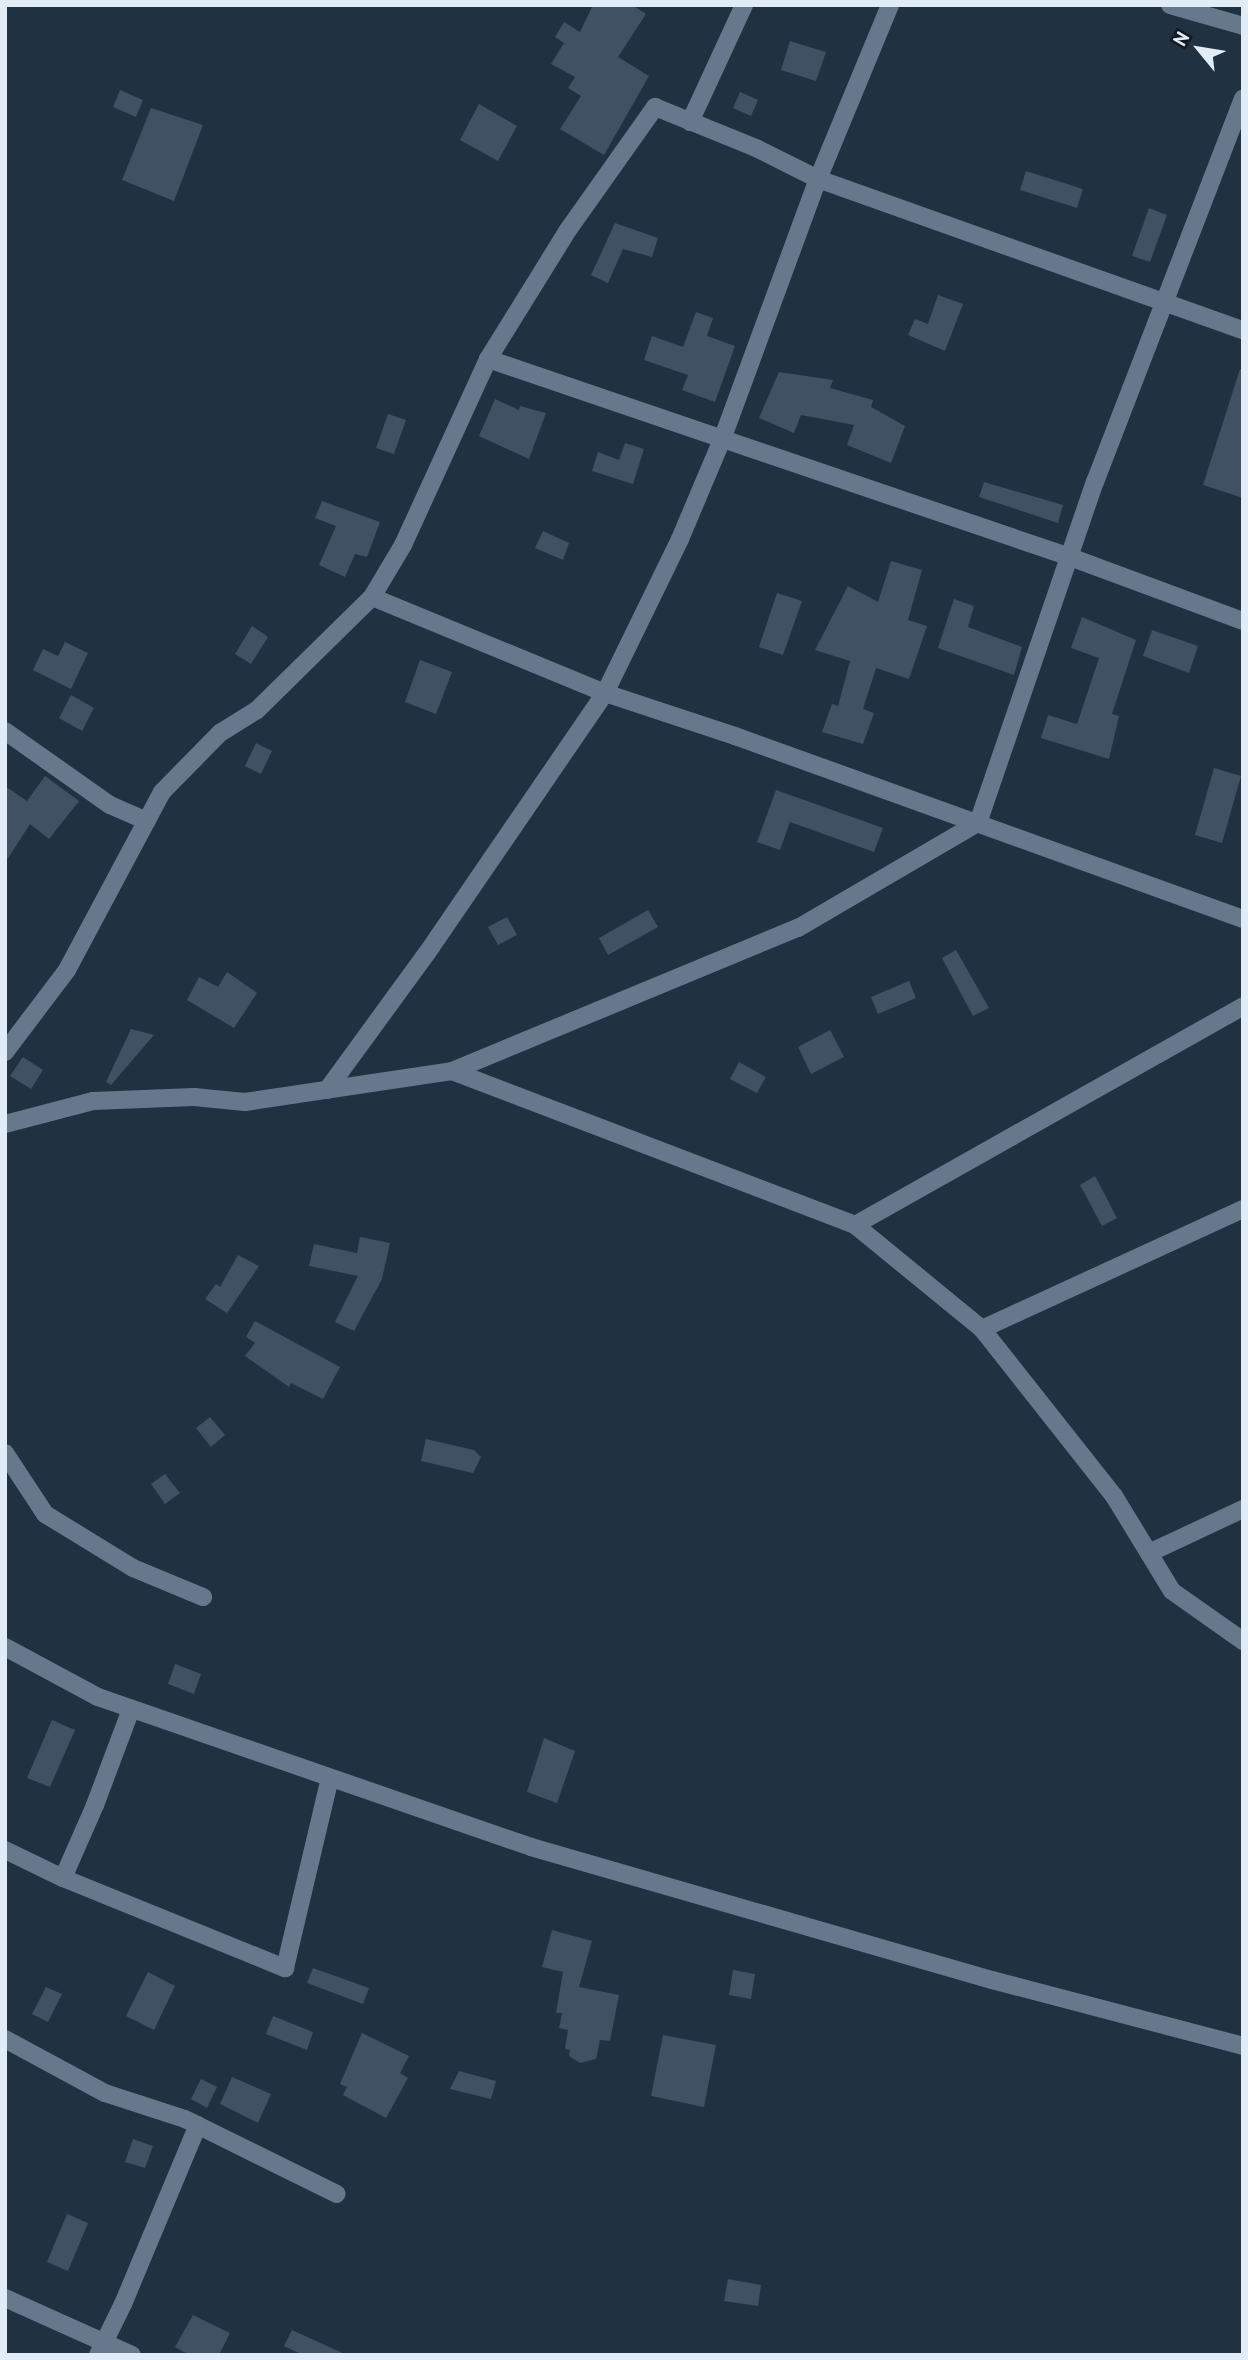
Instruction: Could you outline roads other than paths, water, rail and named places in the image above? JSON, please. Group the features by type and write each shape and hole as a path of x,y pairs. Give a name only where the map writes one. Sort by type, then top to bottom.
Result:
{"street":[{"path":"690,122 744,5"},
{"path":"327,1090 427,953 605,693 680,539 723,437 818,179 890,5"},
{"path":"1170,5 1243,26"},
{"path":"5,1124 93,1101 194,1097 245,1102 452,1071 798,928 978,822 1070,557 1163,302 1243,99"},
{"path":"5,1052 67,970 162,792 220,733 257,710 372,597 403,545 488,359 568,230 655,107 756,148 818,179 1243,330"},
{"path":"488,359 1070,557 1243,621"},
{"path":"372,597 605,693 978,822 1243,919"},
{"path":"5,731 110,804 147,821"},
{"path":"855,1225 1243,1006"},
{"path":"452,1071 855,1225 982,1329 1114,1496 1172,1591 1243,1641"},
{"path":"982,1329 1243,1209"},
{"path":"5,1453 45,1514 133,1568 203,1597"},
{"path":"1149,1553 1243,1509"},
{"path":"5,1647 98,1697 531,1847 992,1980 1243,2046"},
{"path":"63,1878 95,1805 131,1709"},
{"path":"5,1850 63,1878 285,1968 330,1777"},
{"path":"5,2039 105,2093 198,2125 337,2194"},
{"path":"101,2348 198,2125"},
{"path":"5,2298 101,2348 132,2355"}]}
